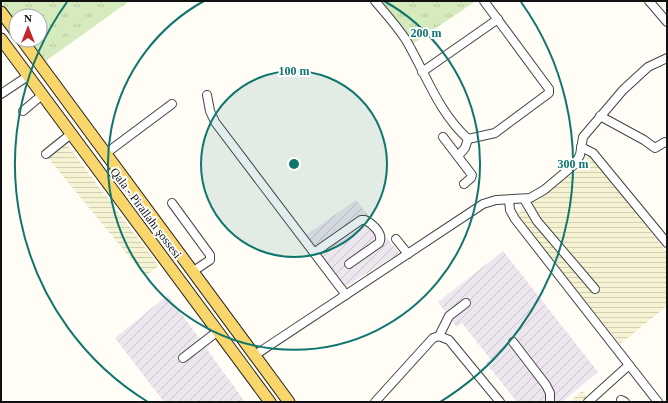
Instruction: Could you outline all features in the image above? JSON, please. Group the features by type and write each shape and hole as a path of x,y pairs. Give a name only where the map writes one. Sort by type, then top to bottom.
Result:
{"main road":[{"path":"1,12 8,21"},
{"name":"Qala - Pirallahı şossesi","path":"1,39 270,402"},
{"name":"Qala - Pirallahı şossesi","path":"28,48 289,402"}],"street":[{"path":"375,1 400,31 438,101 456,127 468,139"},
{"path":"468,139 495,133 549,92 549,89 484,1"},
{"path":"649,1 667,22"},
{"path":"422,72 498,19"},
{"path":"255,355 483,204 496,200 530,198 544,190 575,164 580,155 583,137 623,90 642,72 667,58"},
{"path":"1,94 28,76"},
{"path":"23,111 42,95"},
{"path":"207,95 215,122 315,252 346,295"},
{"path":"105,154 172,104"},
{"path":"600,116 644,140 655,148 665,142 667,143"},
{"path":"46,154 71,134"},
{"path":"444,137 472,175 471,178 464,184"},
{"path":"458,156 465,148 468,139"},
{"path":"582,147 594,153 667,243"},
{"path":"524,199 537,220 595,289"},
{"path":"509,200 510,210 515,219 657,402"},
{"path":"172,203 210,255 210,260 192,272"},
{"path":"315,252 361,220 366,220 381,235 381,239 379,243 349,264"},
{"path":"396,239 408,254"},
{"path":"439,336 449,316 466,303"},
{"path":"183,358 218,331"},
{"path":"375,402 433,338 439,336 449,340 500,402"},
{"path":"513,342 546,386 550,393 550,402"},
{"path":"588,402 629,365"}],"shaded area":[{"path":"64,145 68,146 159,266 145,276 48,158"},
{"path":"591,155 667,253 667,306 620,344 516,215"},
{"path":"356,200 399,253 345,287 306,235"},
{"path":"503,251 598,372 562,402 517,402 486,363 491,360 462,323 457,327 438,302"},
{"path":"168,295 245,402 164,402 115,338"},
{"path":"582,391 588,398 583,402 569,402"}],"green space":[{"path":"1,1 128,2 43,63 33,48 48,48 48,8 8,8 8,12"},
{"path":"380,1 476,1 411,45 399,24"}]}
